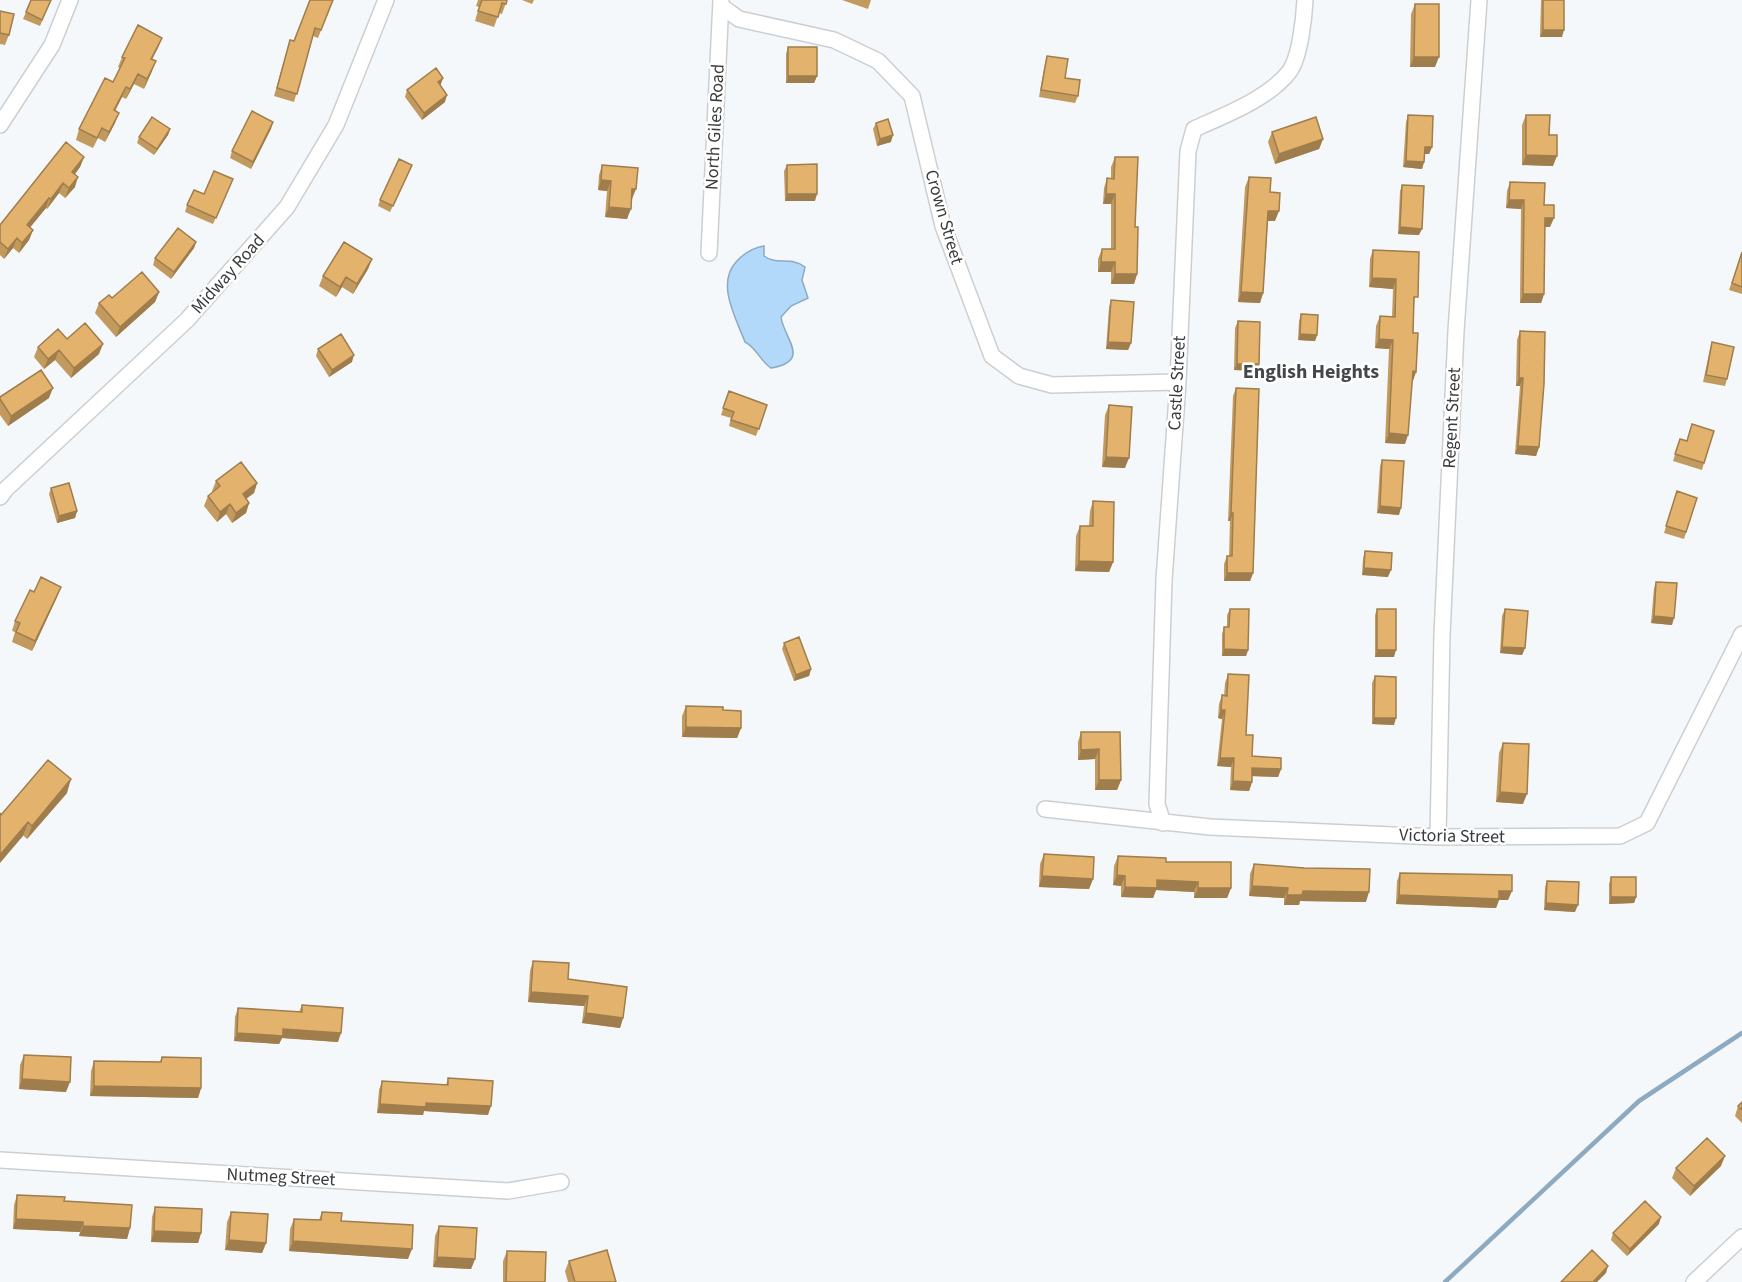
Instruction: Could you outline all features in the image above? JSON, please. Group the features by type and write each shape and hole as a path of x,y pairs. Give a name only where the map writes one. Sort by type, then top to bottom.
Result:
{"street":[{"path":"0,125 52,45 70,0"},
{"name":"Midway Road","path":"0,497 186,320 287,207 336,125 386,0"},
{"name":"Castle Street","path":"1163,823 1157,804 1164,580 1178,382 1188,151 1194,129 1269,91 1291,70 1303,31 1305,0"},
{"name":"Regent Street","path":"1438,837 1442,634 1456,331 1479,0"},
{"name":"Crown Street","path":"721,3 739,19 834,40 878,61 912,96 943,226 992,356 1019,376 1052,385 1178,382"},
{"name":"North Giles Road","path":"709,253 721,3"},
{"name":"Victoria Street","path":"1045,808 1222,828 1438,837 1620,836 1647,822 1742,634"},
{"name":"Nutmeg Street","path":"0,1160 508,1191 561,1182"},
{"path":"1694,1282 1742,1237"}],"water":[{"path":"764,246 764,256 769,259 795,262 805,267 802,280 808,298 791,306 781,317 793,355 783,365 771,368 745,342 733,312 728,291 730,271 736,262 749,251"}],"building":[{"path":"31,0 51,0 42,20 26,12"},
{"path":"310,0 333,0 321,30 315,28 297,94 277,88 290,40 294,41"},
{"path":"482,0 507,0 506,4 502,3 498,17 478,11"},
{"path":"1543,0 1564,0 1564,30 1543,30"},
{"path":"1415,4 1439,4 1439,57 1414,57"},
{"path":"0,11 14,14 9,35 0,33"},
{"path":"138,25 162,38 151,59 156,61 147,79 138,74 130,89 126,87 114,110 119,113 109,132 102,128 97,138 79,129 105,78 113,82"},
{"path":"788,47 817,47 817,76 788,76"},
{"path":"1047,56 1068,59 1065,78 1080,80 1078,96 1041,90"},
{"path":"436,68 443,78 438,82 447,95 424,113 407,90"},
{"path":"252,111 273,122 253,162 232,151"},
{"path":"1408,115 1433,116 1432,147 1425,147 1424,162 1406,161"},
{"path":"1526,115 1550,115 1549,135 1557,135 1557,156 1526,155"},
{"path":"152,117 170,129 157,149 139,137"},
{"path":"1316,117 1323,139 1279,154 1272,132"},
{"path":"888,119 893,135 880,139 876,123"},
{"path":"66,142 84,157 72,172 78,177 69,188 63,183 27,225 33,230 22,243 17,238 8,249 0,242 0,225"},
{"path":"1115,157 1138,157 1135,227 1138,227 1137,274 1115,274 1115,262 1101,262 1102,249 1115,249 1115,194 1106,194 1107,178 1114,179"},
{"path":"399,159 412,165 393,206 380,200"},
{"path":"817,164 817,194 787,194 787,165"},
{"path":"602,165 638,168 636,189 632,189 631,209 609,207 611,181 601,180"},
{"path":"214,171 233,179 216,218 187,205 194,190 204,194"},
{"path":"1249,177 1271,178 1270,192 1280,193 1279,211 1268,211 1263,293 1241,292"},
{"path":"1510,182 1545,183 1544,205 1554,205 1554,218 1545,218 1544,294 1523,294 1524,200 1509,200"},
{"path":"1402,185 1424,186 1422,229 1400,227"},
{"path":"178,228 196,242 174,272 155,258"},
{"path":"344,242 372,259 357,284 346,277 340,287 323,276"},
{"path":"1373,250 1419,252 1418,297 1414,297 1413,333 1418,333 1416,372 1413,371 1408,435 1389,433 1393,340 1379,339 1380,316 1395,317 1396,279 1372,278"},
{"path":"1742,252 1742,287 1732,283"},
{"path":"142,272 159,292 120,327 99,303 109,295 112,298"},
{"path":"1111,300 1134,302 1131,343 1108,342"},
{"path":"1301,314 1318,315 1317,335 1300,334"},
{"path":"1238,321 1260,322 1259,364 1237,364"},
{"path":"85,323 103,344 74,368 59,350 48,359 38,347 58,329 67,339"},
{"path":"1520,331 1545,332 1539,447 1518,446 1523,378 1519,378"},
{"path":"341,334 354,355 332,370 318,349"},
{"path":"1712,342 1734,347 1727,379 1706,375"},
{"path":"41,370 53,388 11,416 0,397"},
{"path":"1236,388 1259,389 1253,573 1227,573 1227,556 1232,556 1233,513 1231,513"},
{"path":"729,391 767,405 759,429 731,420 734,412 723,408"},
{"path":"1109,405 1132,407 1129,458 1106,457"},
{"path":"1692,424 1714,431 1704,463 1675,454 1680,439 1687,441"},
{"path":"1382,460 1404,461 1401,508 1380,506"},
{"path":"241,462 257,483 243,494 249,503 236,513 230,504 220,512 208,496 220,486 216,481"},
{"path":"69,483 77,511 59,516 51,488"},
{"path":"1677,491 1697,498 1686,532 1666,526"},
{"path":"1093,501 1114,502 1113,562 1079,561 1080,526 1093,526"},
{"path":"1365,551 1392,553 1391,570 1364,568"},
{"path":"41,577 61,587 35,641 16,632 20,623 15,621 30,590 34,592"},
{"path":"1656,582 1677,583 1674,618 1654,616"},
{"path":"1230,609 1249,609 1248,650 1224,649 1224,627 1229,627"},
{"path":"1377,609 1396,609 1396,650 1377,650"},
{"path":"1505,609 1528,611 1525,648 1502,647"},
{"path":"799,637 811,669 796,675 784,643"},
{"path":"1228,674 1249,675 1246,735 1253,735 1252,756 1281,758 1281,769 1252,768 1252,782 1233,781 1234,758 1220,758 1225,710 1221,710 1222,695 1227,696"},
{"path":"1375,676 1396,677 1396,718 1374,718"},
{"path":"686,706 723,707 723,710 741,711 741,728 686,727"},
{"path":"1081,732 1120,732 1121,780 1099,780 1099,749 1081,750"},
{"path":"1503,743 1529,744 1527,794 1500,792"},
{"path":"48,760 71,779 32,826 28,822 0,855 0,813 1,815"},
{"path":"1044,854 1094,857 1093,879 1042,876"},
{"path":"1118,856 1166,858 1166,862 1231,862 1231,888 1198,888 1198,882 1157,880 1157,888 1125,887 1125,876 1117,875"},
{"path":"1254,864 1304,868 1370,869 1369,892 1303,891 1302,895 1287,895 1288,888 1252,886"},
{"path":"1400,873 1512,875 1512,891 1499,891 1499,899 1399,895"},
{"path":"1611,877 1636,877 1636,897 1611,897"},
{"path":"1547,881 1579,882 1578,905 1546,903"},
{"path":"533,961 569,963 568,979 627,987 623,1018 586,1013 588,996 531,992"},
{"path":"302,1005 343,1008 341,1033 283,1029 283,1036 237,1033 238,1008 302,1012"},
{"path":"24,1055 71,1057 70,1082 22,1079"},
{"path":"162,1057 201,1058 201,1088 94,1086 94,1061 161,1062"},
{"path":"448,1078 493,1081 491,1106 426,1103 426,1107 380,1104 382,1081 448,1085"},
{"path":"1707,1138 1725,1156 1694,1186 1676,1168"},
{"path":"17,1195 65,1197 64,1201 132,1205 130,1228 83,1226 83,1222 16,1219"},
{"path":"1645,1201 1661,1217 1630,1249 1613,1233"},
{"path":"155,1207 202,1209 201,1233 154,1231"},
{"path":"231,1212 268,1214 266,1243 229,1240"},
{"path":"322,1212 342,1213 341,1221 413,1225 412,1249 293,1241 294,1219 321,1220"},
{"path":"439,1226 477,1228 475,1259 437,1257"},
{"path":"607,1250 616,1282 575,1282 569,1261"},
{"path":"1592,1250 1608,1266 1593,1282 1561,1282"},
{"path":"507,1251 546,1252 545,1282 506,1282"}],"waterway":[{"path":"1445,1282 1639,1101 1742,1033"}],"district":[{"name":"English Heights","path":"1311,372"}]}
